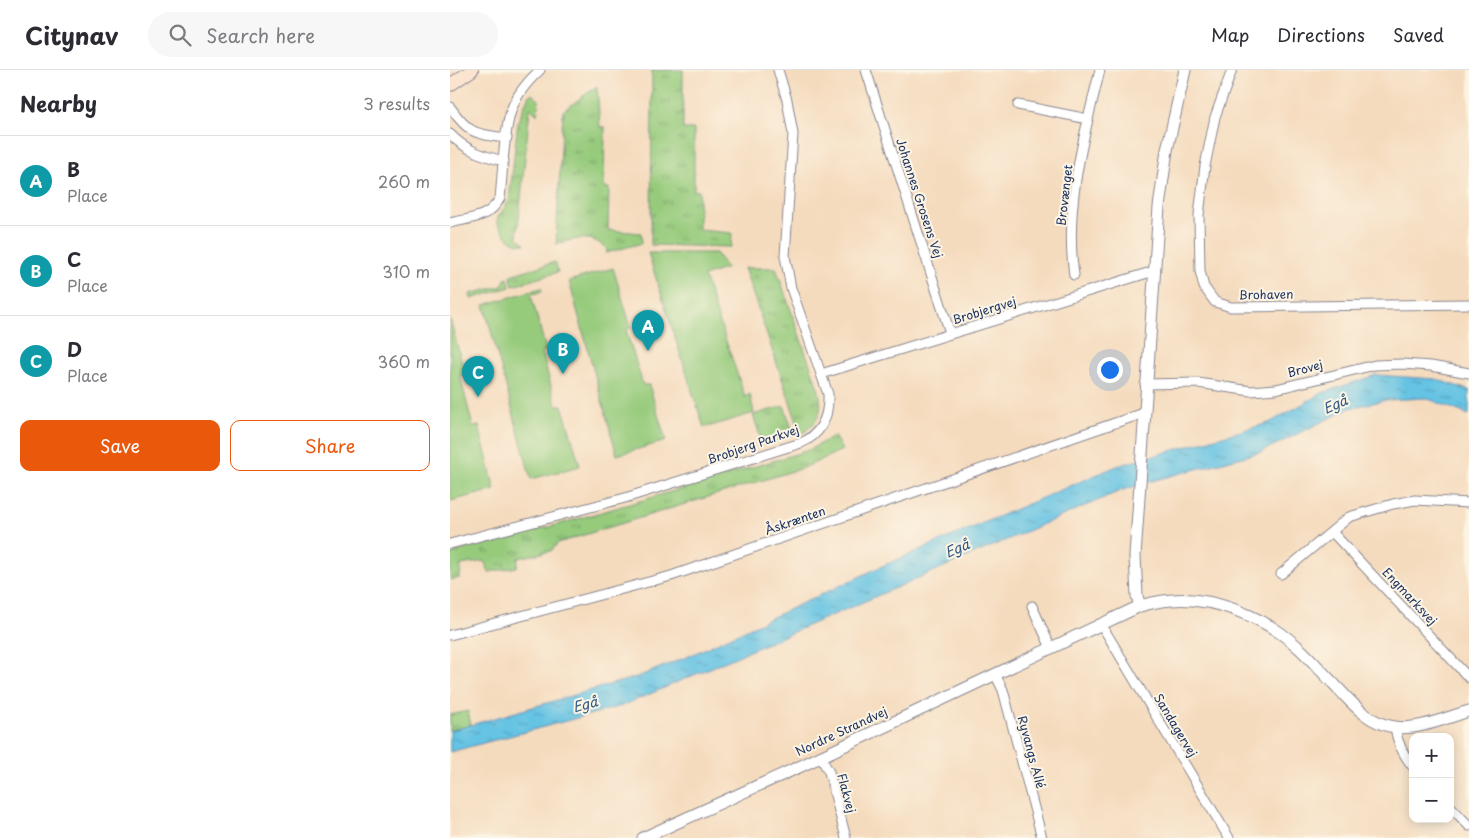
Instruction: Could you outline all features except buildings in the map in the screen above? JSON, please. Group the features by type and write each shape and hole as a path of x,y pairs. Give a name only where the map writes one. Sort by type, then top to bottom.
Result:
{"main road":[{"path":"450,85 472,70"}],"street":[{"path":"450,223 486,214 496,207 500,198 506,138 511,112 528,81 540,70"},
{"name":"Brobjerg Parkvej","path":"450,544 630,496 803,442 816,433 824,422 829,408 828,394 791,288 785,256 793,134 787,100 778,70"},
{"name":"Johannes Grosens Vej","path":"866,70 950,333"},
{"name":"Brovænget","path":"1074,274 1072,224 1077,181 1088,119 1100,70"},
{"path":"1140,606 1137,596 1135,556 1145,384 1159,207 1167,150 1186,70"},
{"name":"Brohaven","path":"1232,70 1215,117 1200,200 1200,271 1204,287 1215,302 1231,307 1469,304"},
{"path":"1018,105 1088,119"},
{"path":"450,107 469,130 482,135 506,138"},
{"path":"450,134 457,142 473,152 504,161"},
{"name":"Brobjergvej","path":"821,374 1154,271"},
{"name":"Brovej","path":"1145,384 1198,383 1251,391 1276,389 1375,365 1402,364 1431,366 1469,373"},
{"name":"Åskrænten","path":"450,635 671,576 1144,413"},
{"path":"1281,574 1349,517 1393,504 1415,500 1469,504"},
{"name":"Engmarksvej","path":"1332,532 1469,678"},
{"name":"Nordre Strandvej","path":"643,838 662,834 820,756 1140,606 1158,601 1193,600 1247,614 1276,630 1298,647 1362,713 1380,723 1395,728"},
{"path":"1032,606 1051,648"},
{"name":"Sandagervej","path":"1101,624 1229,838"},
{"name":"Ryvangs Allé","path":"995,674 1003,690 1042,838"},
{"path":"1409,762 1397,741 1395,728 1420,725 1469,711"},
{"name":"Flakvej","path":"820,756 828,772 846,838"},
{"path":"1454,810 1469,826"}],"green space":[{"path":"652,70 683,70 683,129 694,129 694,191 699,191 699,230 732,233 731,247 651,245"},
{"path":"597,86 600,127 605,127 604,188 609,188 608,230 641,233 642,243 606,253 607,250 602,245 590,239 577,239 556,244 563,111"},
{"path":"532,94 539,100 537,115 530,108 517,237 525,244 520,244 511,241 497,222 498,217 509,201 518,121 529,95"},
{"path":"648,253 716,253 727,268 704,276 745,397 750,394 754,413 704,428"},
{"path":"555,262 558,272 513,286 510,275"},
{"path":"613,268 631,327 626,330 643,385 649,385 666,441 617,455 569,281"},
{"path":"744,268 776,268 818,388 821,403 819,415 813,425 801,434"},
{"path":"508,278 510,287 471,299 470,294 502,286 505,279"},
{"path":"541,288 542,291 531,295 546,350 542,352 556,405 562,405 580,466 531,479 484,305"},
{"path":"450,319 465,374 460,376 473,427 479,426 495,490 450,501"},
{"path":"784,406 794,434 763,445 753,415"},
{"path":"834,436 842,450 806,467 558,543 551,551 518,558 517,567 489,572 484,561 461,565 460,578 450,580 450,553 585,517 809,450"},
{"path":"468,711 471,726 450,731 450,715"}],"water":[{"name":"Egå","path":"1376,375 1435,379 1469,390 1469,415 1426,398 1386,400 1350,408 1261,452 1120,491 622,706 450,752 450,731 640,676 689,656 880,567 1117,466 1269,423 1322,393"}],"place":[{"name":"B","path":"648,351"},
{"name":"C","path":"563,374"},
{"name":"D","path":"478,397"}]}
